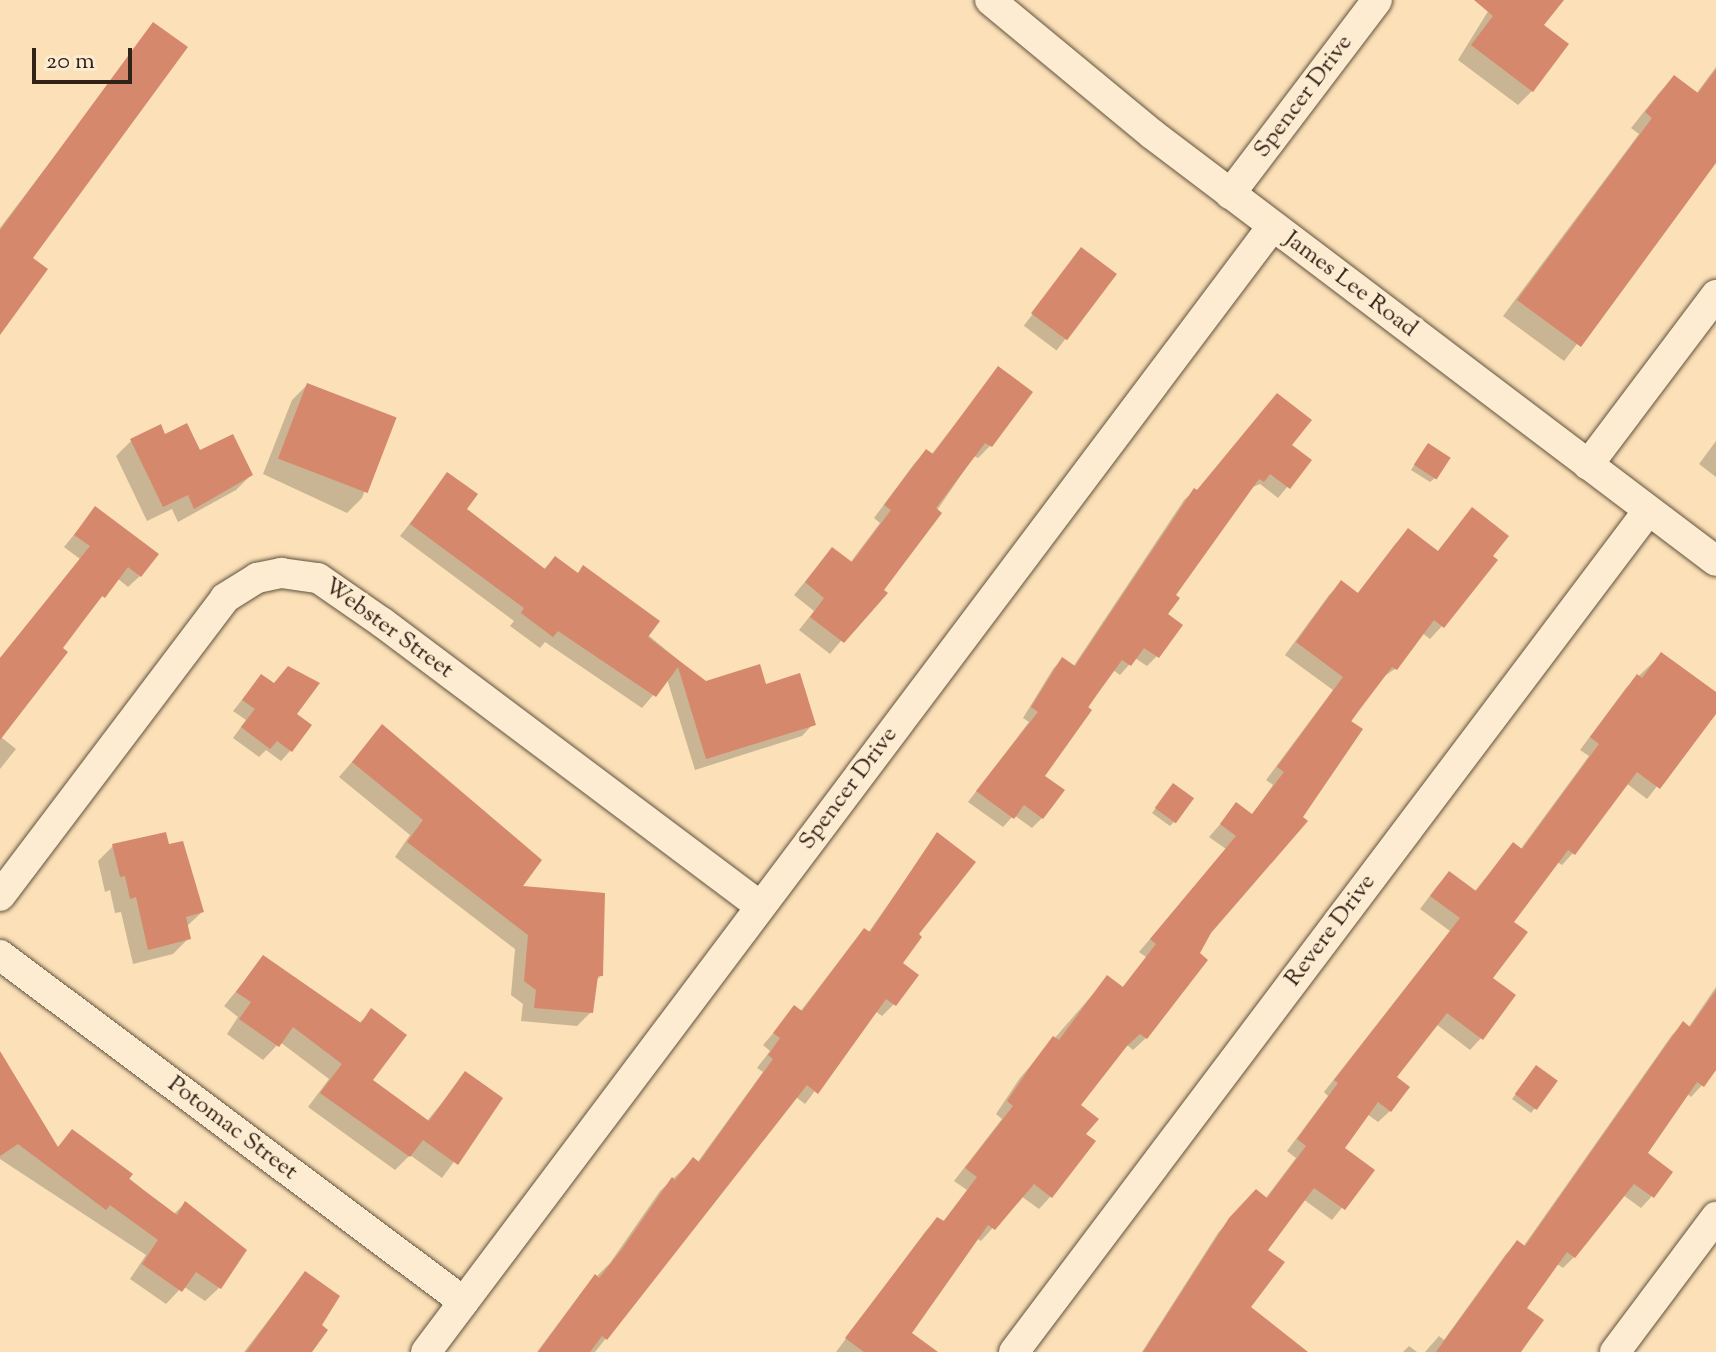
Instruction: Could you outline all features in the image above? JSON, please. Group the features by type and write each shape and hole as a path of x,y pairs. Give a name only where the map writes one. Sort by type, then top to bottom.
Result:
{"street":[{"name":"James Lee Road","path":"990,0 1272,227 1716,561"},
{"name":"Spencer Drive","path":"1230,194 1377,0"},
{"name":"Spencer Drive","path":"426,1352 1272,227"},
{"path":"1588,465 1716,295"},
{"name":"Revere Drive","path":"1014,1352 1648,511"},
{"name":"Webster Street","path":"0,896 225,598 257,578 281,573 318,578 383,623 760,906"},
{"name":"Potomac Street","path":"0,955 464,1302"},
{"path":"1615,1352 1716,1217"}],"building":[{"path":"1474,0 1564,0 1544,25 1569,44 1533,92 1471,45 1493,16"},
{"path":"153,22 188,47 33,258 48,269 0,335 0,230"},
{"path":"1716,69 1716,163 1581,347 1517,300 1652,118 1645,112 1674,75 1698,93"},
{"path":"1081,247 1117,274 1067,340 1031,313"},
{"path":"998,366 1033,392 992,447 985,443 936,508 942,513 884,590 888,593 844,643 810,617 824,598 805,582 832,547 852,562 891,510 884,505 926,449 933,454"},
{"path":"307,383 397,417 368,493 278,459"},
{"path":"1277,393 1312,420 1292,445 1312,460 1290,489 1270,474 1264,482 1259,479 1176,595 1180,598 1168,614 1183,625 1159,658 1144,648 1131,666 1122,660 1088,707 1092,710 1045,776 1065,790 1043,819 1024,805 1014,819 976,791 1038,712 1031,707 1062,657 1075,666 1194,488 1197,490"},
{"path":"187,423 200,450 233,434 253,475 194,509 188,495 163,507 130,439 161,424 165,434"},
{"path":"1428,443 1451,458 1436,480 1414,465"},
{"path":"447,472 478,494 467,509 545,569 555,556 578,573 583,565 660,621 648,637 706,681 760,664 766,684 800,673 816,725 706,759 678,667 656,697 558,631 553,637 521,613 524,608 410,524"},
{"path":"95,506 159,554 141,577 128,567 105,598 102,596 63,648 68,652 0,740 0,658 90,546 74,535"},
{"path":"1472,507 1509,536 1493,556 1498,560 1444,628 1434,620 1397,670 1392,667 1351,721 1363,729 1303,817 1308,821 1211,933 1200,953 1208,960 1147,1039 1140,1034 1127,1046 1081,1105 1099,1119 1086,1134 1096,1141 1052,1198 1034,1184 995,1230 988,1225 912,1333 938,1352 864,1352 845,1338 937,1217 944,1221 977,1177 965,1168 1013,1106 1007,1101 1053,1036 1059,1040 1107,975 1123,987 1156,944 1150,939 1236,836 1220,824 1236,802 1252,814 1284,772 1277,767 1343,677 1296,642 1341,580 1358,593 1408,528 1438,551"},
{"path":"1661,652 1716,692 1716,714 1660,789 1637,772 1575,855 1568,850 1514,922 1528,932 1493,978 1516,995 1483,1040 1447,1013 1397,1077 1410,1087 1391,1112 1378,1102 1345,1148 1375,1170 1345,1210 1314,1188 1268,1250 1285,1262 1251,1307 1308,1352 1143,1352 1229,1218 1256,1189 1267,1198 1306,1146 1297,1139 1338,1083 1334,1080 1460,918 1430,896 1449,871 1476,891 1513,842 1522,849 1599,744 1590,737 1637,674 1642,678"},
{"path":"288,666 320,683 297,714 312,725 292,752 277,741 270,749 241,727 255,709 242,700 261,674 274,683"},
{"path":"382,724 542,860 523,886 605,893 603,976 598,976 593,1013 534,1008 536,990 524,981 528,935 407,842 423,820 352,762"},
{"path":"1173,783 1194,798 1176,823 1155,808"},
{"path":"166,832 169,844 183,841 204,912 186,917 191,939 148,950 136,897 130,899 125,876 120,877 112,844"},
{"path":"937,832 976,862 919,934 922,937 903,963 919,975 896,1006 886,999 818,1094 807,1085 607,1340 602,1336 590,1352 538,1352 595,1274 599,1278 622,1249 672,1177 675,1180 693,1157 699,1162 773,1059 768,1055 780,1038 773,1033 794,1005 802,1011 864,928 870,932"},
{"path":"263,955 361,1023 371,1008 407,1035 373,1080 429,1121 465,1071 503,1098 458,1165 423,1140 410,1157 320,1093 342,1064 293,1027 279,1047 239,1019 251,1002 236,992"},
{"path":"1716,990 1716,1070 1704,1087 1697,1082 1648,1153 1673,1172 1654,1198 1634,1184 1575,1258 1567,1252 1527,1308 1544,1320 1521,1352 1436,1352 1517,1240 1525,1246 1683,1021 1690,1027"},
{"path":"0,1051 58,1147 72,1129 133,1174 129,1179 177,1215 185,1201 247,1250 221,1289 196,1272 182,1292 142,1264 158,1240 110,1205 106,1210 18,1144 0,1156"},
{"path":"1536,1065 1558,1081 1537,1110 1515,1094"},
{"path":"305,1271 340,1296 322,1325 328,1330 312,1352 246,1352"}]}
